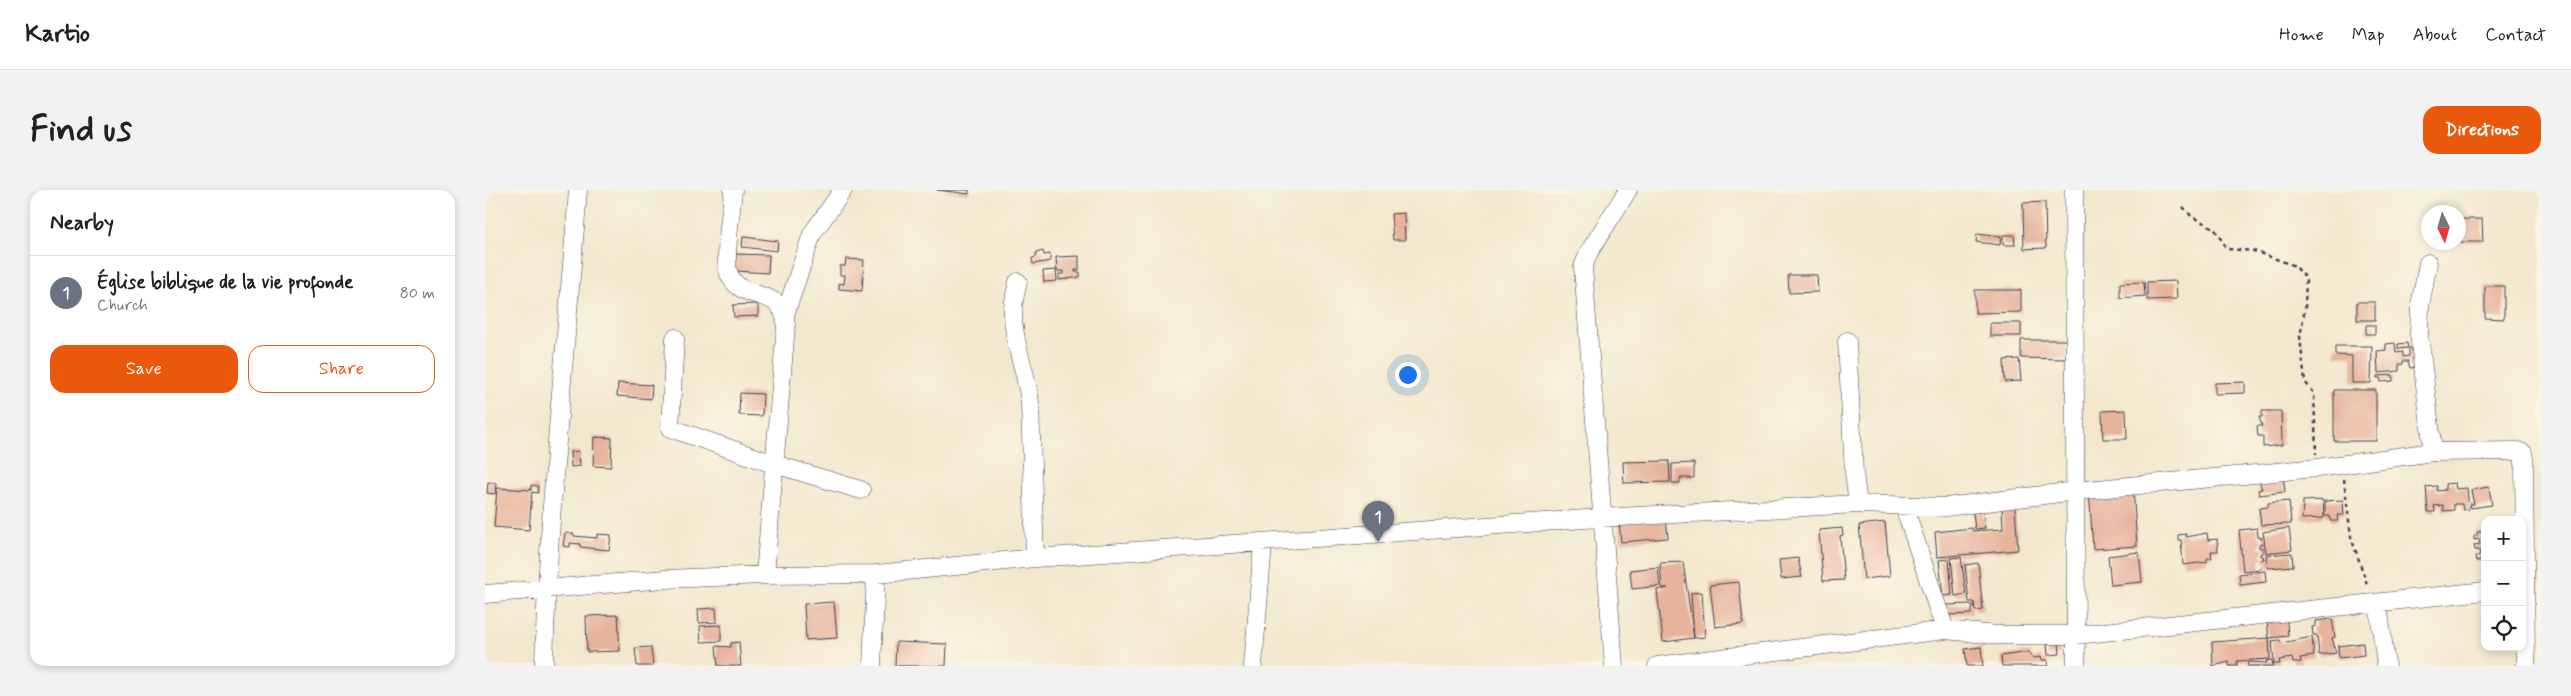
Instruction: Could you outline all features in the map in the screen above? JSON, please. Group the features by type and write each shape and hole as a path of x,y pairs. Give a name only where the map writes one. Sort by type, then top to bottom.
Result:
{"street":[{"path":"544,666 546,589 577,190"},
{"path":"733,190 728,272 734,284 777,303 785,312"},
{"path":"765,575 787,325 785,312 812,234 843,190"},
{"path":"1614,666 1583,267 1589,252 1628,190"},
{"path":"2074,190 2076,666"},
{"path":"2428,263 2420,306 2419,334 2433,452"},
{"path":"1018,282 1013,308 1014,333 1028,383 1031,403 1035,558"},
{"path":"675,338 670,428 774,464 861,490"},
{"path":"1847,341 1854,473 1858,504"},
{"path":"485,594 665,579 765,575 876,574 1035,558 1263,544 1601,518 1858,504 1946,507 2076,491 2317,468 2433,452 2518,451 2523,453 2530,586 2526,666"},
{"path":"1904,506 1945,630"},
{"path":"1253,666 1263,544"},
{"path":"872,666 876,574"},
{"path":"1657,666 1945,630 1997,635 2077,635 2481,591"},
{"path":"2378,603 2386,666"}],"path":[{"path":"2183,207 2192,217 2214,228 2227,249 2254,250 2295,266 2306,278 2305,308 2300,337 2305,382 2314,393 2317,468"},
{"path":"2341,465 2351,523 2351,537 2365,581 2378,603"}],"building":[{"path":"937,190 969,190 969,194"},
{"path":"2045,202 2046,248 2024,249 2023,203"},
{"path":"1404,213 1405,240 1393,240 1391,214"},
{"path":"2466,219 2482,219 2483,242 2466,242"},
{"path":"1977,234 2001,237 2000,245 1976,242"},
{"path":"2003,235 2014,235 2015,245 2003,245"},
{"path":"743,237 778,241 777,251 742,247"},
{"path":"1043,251 1044,255 1050,254 1051,261 1033,264 1032,258 1036,257 1036,253"},
{"path":"736,254 769,255 768,273 735,271"},
{"path":"1079,256 1079,270 1075,270 1075,272 1080,272 1080,277 1059,280 1059,274 1064,274 1064,271 1057,271 1056,257"},
{"path":"846,259 864,260 862,291 839,289 839,283 844,284 845,275 840,275 840,266 845,266"},
{"path":"1056,270 1057,281 1044,282 1043,271"},
{"path":"1788,275 1817,275 1818,292 1789,293"},
{"path":"2176,281 2177,299 2147,300 2147,282"},
{"path":"2144,282 2145,296 2120,298 2120,283"},
{"path":"2485,286 2504,286 2504,319 2485,318"},
{"path":"1975,290 2021,290 2021,312 1975,313"},
{"path":"2357,302 2375,302 2375,320 2357,320"},
{"path":"758,304 758,316 734,317 733,305"},
{"path":"1990,323 2021,323 2021,336 1990,336"},
{"path":"2366,325 2375,325 2375,334 2366,334"},
{"path":"2021,340 2066,340 2066,359 2021,358"},
{"path":"2395,343 2396,353 2403,352 2403,357 2409,356 2409,348 2418,348 2420,367 2410,368 2408,361 2403,361 2403,364 2399,364 2399,371 2378,373 2377,351 2386,350 2386,344"},
{"path":"2407,343 2408,348 2398,349 2398,344"},
{"path":"2335,346 2372,346 2371,383 2352,383 2352,356 2335,355"},
{"path":"2019,359 2021,381 2005,382 2004,360"},
{"path":"2393,375 2393,381 2381,382 2380,378 2377,378 2377,376"},
{"path":"2245,382 2245,393 2215,394 2215,383"},
{"path":"618,383 652,385 651,399 617,396"},
{"path":"2334,390 2376,390 2376,441 2334,441"},
{"path":"740,393 763,394 762,416 739,415"},
{"path":"2126,410 2127,439 2103,439 2102,411"},
{"path":"2262,411 2281,411 2282,445 2263,447 2263,436 2258,436 2257,426 2262,426 2259,417 2262,417"},
{"path":"594,437 612,438 611,467 593,466"},
{"path":"579,451 580,466 571,467 570,452"},
{"path":"1669,461 1670,482 1624,483 1623,462"},
{"path":"1694,463 1694,478 1680,478 1680,483 1672,483 1672,464"},
{"path":"2283,474 2285,492 2259,495 2258,490 2262,489 2258,478"},
{"path":"488,482 496,483 495,494 487,493"},
{"path":"2455,483 2456,489 2467,488 2469,509 2463,510 2462,504 2454,504 2454,510 2443,511 2443,505 2434,506 2435,512 2428,512 2426,487 2437,486 2437,491 2445,490 2445,484"},
{"path":"531,485 538,486 538,493 532,492 529,530 494,527 497,488 531,490"},
{"path":"2133,487 2137,546 2093,549 2089,489"},
{"path":"2489,487 2492,505 2471,508 2470,504 2474,504 2471,490"},
{"path":"2323,500 2324,518 2302,519 2303,501"},
{"path":"2343,500 2344,515 2337,515 2338,521 2330,521 2330,516 2325,516 2325,501"},
{"path":"2289,501 2291,524 2261,525 2259,508 2268,507 2268,503"},
{"path":"2015,507 2018,550 1937,557 1935,532 1972,528 1973,531 2003,529 2002,508"},
{"path":"1983,511 1985,528 1975,529 1973,513"},
{"path":"1666,518 1668,538 1621,542 1619,522"},
{"path":"1885,522 1890,576 1864,579 1859,525"},
{"path":"1842,528 1843,535 1840,536 1844,580 1823,581 1819,530"},
{"path":"2257,528 2258,537 2261,537 2262,544 2259,544 2259,548 2263,547 2263,553 2260,554 2264,559 2260,560 2261,569 2243,571 2239,530"},
{"path":"2289,528 2292,550 2266,553 2263,532"},
{"path":"2477,532 2481,532 2481,560 2476,561 2475,557 2480,556 2479,550 2475,550 2474,545 2480,544 2479,539 2474,540"},
{"path":"565,533 574,534 574,536 597,538 597,534 611,535 609,550 580,547 580,544 570,543 570,547 563,546"},
{"path":"2207,533 2208,540 2217,539 2218,551 2211,551 2212,558 2207,558 2207,562 2183,565 2181,540 2178,540 2178,535 2186,534 2186,537"},
{"path":"2139,552 2142,582 2111,585 2108,556"},
{"path":"2292,553 2293,566 2268,568 2266,555"},
{"path":"1961,557 1966,594 1955,596 1951,558"},
{"path":"1798,558 1802,577 1781,579 1779,560"},
{"path":"1949,559 1952,595 1943,596 1939,560"},
{"path":"1683,562 1694,638 1663,642 1657,590 1668,588 1662,588 1660,563"},
{"path":"1978,563 1983,610 1975,611 1974,602 1969,602 1965,565"},
{"path":"1658,567 1660,586 1632,589 1630,570"},
{"path":"2265,571 2266,582 2240,585 2239,574"},
{"path":"1739,582 1743,624 1715,627 1710,585"},
{"path":"1702,592 1705,637 1694,638 1691,593"},
{"path":"834,602 837,638 806,640 804,604"},
{"path":"1970,604 1973,606 1971,614 1947,615 1946,605"},
{"path":"716,608 717,622 699,623 698,609"},
{"path":"2286,612 2288,636 2269,638 2266,614"},
{"path":"618,615 620,651 587,652 586,616"},
{"path":"2332,619 2335,637 2332,638 2336,653 2319,655 2317,635 2313,635 2312,627 2316,626 2316,621"},
{"path":"721,625 721,641 701,642 700,626"},
{"path":"2312,637 2314,656 2300,658 2301,662 2293,663 2292,658 2279,660 2280,664 2274,664 2272,641 2280,640 2281,643"},
{"path":"2269,638 2270,659 2237,661 2237,666 2229,666 2229,662 2213,666 2212,642"},
{"path":"739,642 741,666 718,666 716,646 731,647 731,643"},
{"path":"896,642 947,644 946,666 895,666"},
{"path":"2059,643 2060,654 2048,655 2047,644"},
{"path":"2363,643 2364,655 2339,658 2338,646"},
{"path":"651,647 653,666 637,666 635,648"},
{"path":"1981,647 1983,666 1967,666 1965,649"},
{"path":"2029,652 2033,658 2041,657 2042,660 2047,660 2048,666 2002,666 2001,656"},
{"path":"2272,660 2273,666 2248,666 2247,662 2267,663 2266,661"}],"place":[{"name":"Église biblique de la vie profonde","path":"1378,542"}]}
